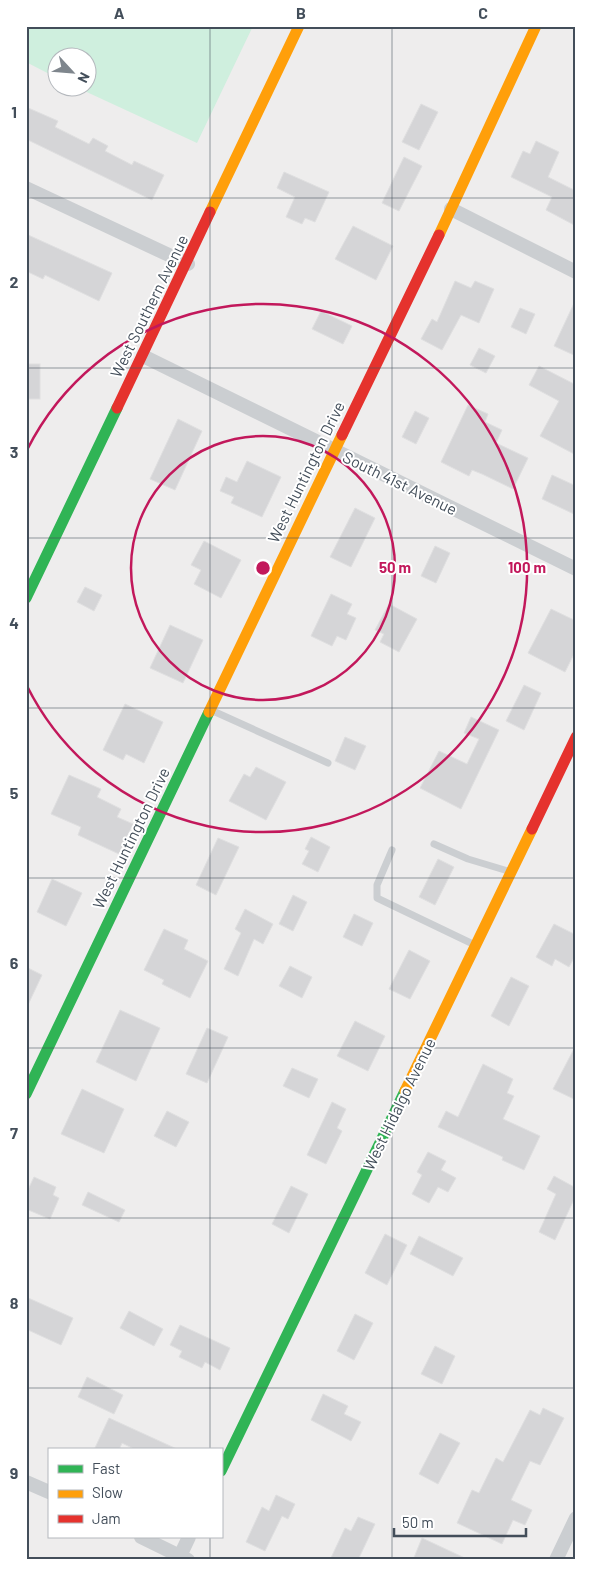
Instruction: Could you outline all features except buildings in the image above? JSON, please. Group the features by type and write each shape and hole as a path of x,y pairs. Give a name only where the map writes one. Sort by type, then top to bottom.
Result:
{"street":[{"name":"West Southern Avenue","path":"26,598 188,264 299,26"},
{"name":"West Huntington Drive","path":"26,1094 452,209 536,26"},
{"path":"26,188 188,264"},
{"path":"452,209 576,272"},
{"name":"South 41st Avenue","path":"144,356 576,569"},
{"name":"West Hidalgo Avenue","path":"222,1469 576,737"},
{"path":"26,1482 48,1492"},
{"path":"556,1560 576,1518"},
{"path":"143,1538 184,1558 189,1538"}],"lane":[{"path":"210,710 328,763"},
{"path":"434,844 468,859 511,871"},
{"path":"392,850 377,885 377,898 475,946"}],"green space":[{"path":"26,26 253,26 197,143 98,97 98,48 48,48 48,73 26,62"}],"traffic: fast":[{"path":"26,598 117,408"},
{"path":"26,1094 209,712"},
{"path":"222,1469 405,1091"}],"traffic: slow":[{"path":"210,212 299,26"},
{"path":"439,235 536,26"},
{"path":"209,712 342,435"},
{"path":"405,1091 532,829"}],"traffic: jam":[{"path":"117,408 210,212"},
{"path":"342,435 439,235"},
{"path":"532,829 576,737"}]}
